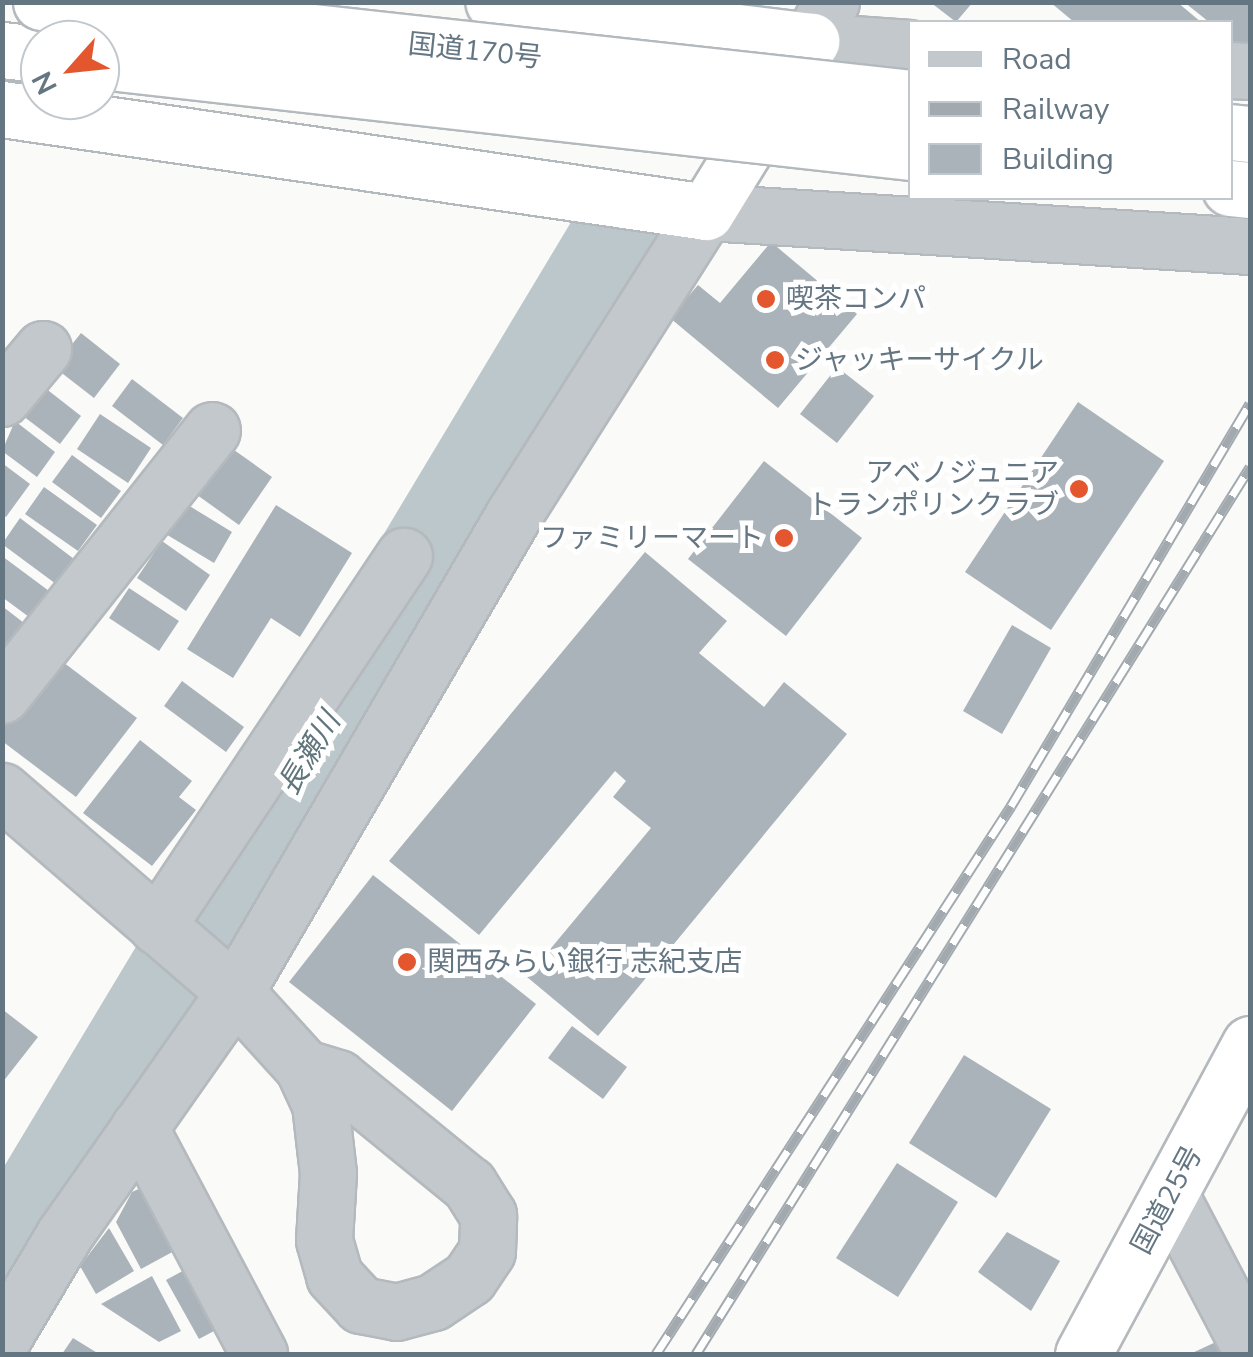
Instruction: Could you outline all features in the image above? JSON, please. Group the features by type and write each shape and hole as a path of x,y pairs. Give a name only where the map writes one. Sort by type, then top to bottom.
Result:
{"highway":[{"name":"国道170号","path":"41,2 908,98"},
{"path":"2,109 706,212 821,22 492,2"},
{"name":"国道170号","path":"120,63 908,152"},
{"name":"国道25号","path":"1083,1354 1250,1044"}],"street":[{"path":"821,22 908,47"},
{"path":"2,1339 139,1126 234,992 514,514 706,212 1250,246"},
{"path":"2,398 43,349"},
{"path":"2,695 212,430"},
{"path":"157,926 404,556"},
{"path":"2,791 234,992 302,1067"},
{"path":"139,1126 258,1354"},
{"path":"1170,1195 1250,1348"}],"building":[{"path":"930,2 973,2 953,20"},
{"path":"1050,2 1177,2 1199,20 1072,20"},
{"path":"1184,2 1250,2 1250,53 1233,42 1233,20 1206,20"},
{"path":"771,242 857,314 778,408 670,318 698,285 720,303"},
{"path":"81,333 120,364 94,398 54,367"},
{"path":"837,367 874,396 837,443 800,414"},
{"path":"132,379 183,418 163,445 112,406"},
{"path":"40,384 81,416 60,444 19,413"},
{"path":"1078,402 1164,461 1051,630 965,572"},
{"path":"100,414 151,448 128,483 77,449"},
{"path":"15,421 55,452 37,477 2,451"},
{"path":"227,445 272,477 239,525 193,492"},
{"path":"72,455 121,491 101,518 52,482"},
{"path":"764,461 862,538 786,636 688,559"},
{"path":"2,463 30,484 6,517 2,514"},
{"path":"44,487 97,525 78,551 25,514"},
{"path":"183,502 232,532 214,563 164,533"},
{"path":"276,505 352,553 300,637 271,618 233,678 187,649"},
{"path":"20,518 74,559 56,584 2,544"},
{"path":"162,541 210,575 186,611 137,578"},
{"path":"645,552 727,621 699,653 764,707 784,682 847,734 598,1036 527,977 651,828 613,797 626,781 615,771 479,935 389,861"},
{"path":"2,556 49,591 29,617 2,597"},
{"path":"129,588 179,621 159,651 109,618"},
{"path":"2,606 24,623 2,649"},
{"path":"1012,625 1051,648 1002,734 963,711"},
{"path":"55,656 137,718 76,797 2,741 2,726"},
{"path":"182,681 244,727 226,752 164,706"},
{"path":"140,740 192,781 179,797 196,810 152,866 83,813"},
{"path":"373,875 536,1004 452,1111 289,982"},
{"path":"2,1009 38,1037 2,1083"},
{"path":"572,1026 627,1067 603,1099 548,1058"},
{"path":"964,1055 1051,1109 996,1198 909,1143"},
{"path":"897,1163 958,1202 898,1297 836,1258"},
{"path":"143,1187 176,1250 141,1269 116,1222 132,1192"},
{"path":"109,1228 134,1271 96,1294 80,1266"},
{"path":"1007,1232 1060,1261 1031,1311 978,1272"},
{"path":"190,1267 210,1304 202,1309 214,1331 199,1339 166,1280"},
{"path":"152,1276 181,1331 159,1342 101,1304"},
{"path":"73,1338 99,1354 62,1354"},
{"path":"1218,1341 1225,1354 1190,1354"}],"waterway":[{"name":"長瀬川","path":"2,1267 618,241"}],"railway":[{"path":"656,1354 1011,806 1250,404"},
{"path":"696,1354 1250,467"}],"place":[{"name":"喫茶コンパ","path":"766,299"},
{"name":"ジャッキーサイクル","path":"775,360"},
{"name":"アベノジュニア トランポリンクラブ","path":"1079,489"},
{"name":"ファミリーマート","path":"784,538"},
{"name":"関西みらい銀行 志紀支店","path":"407,962"}]}
